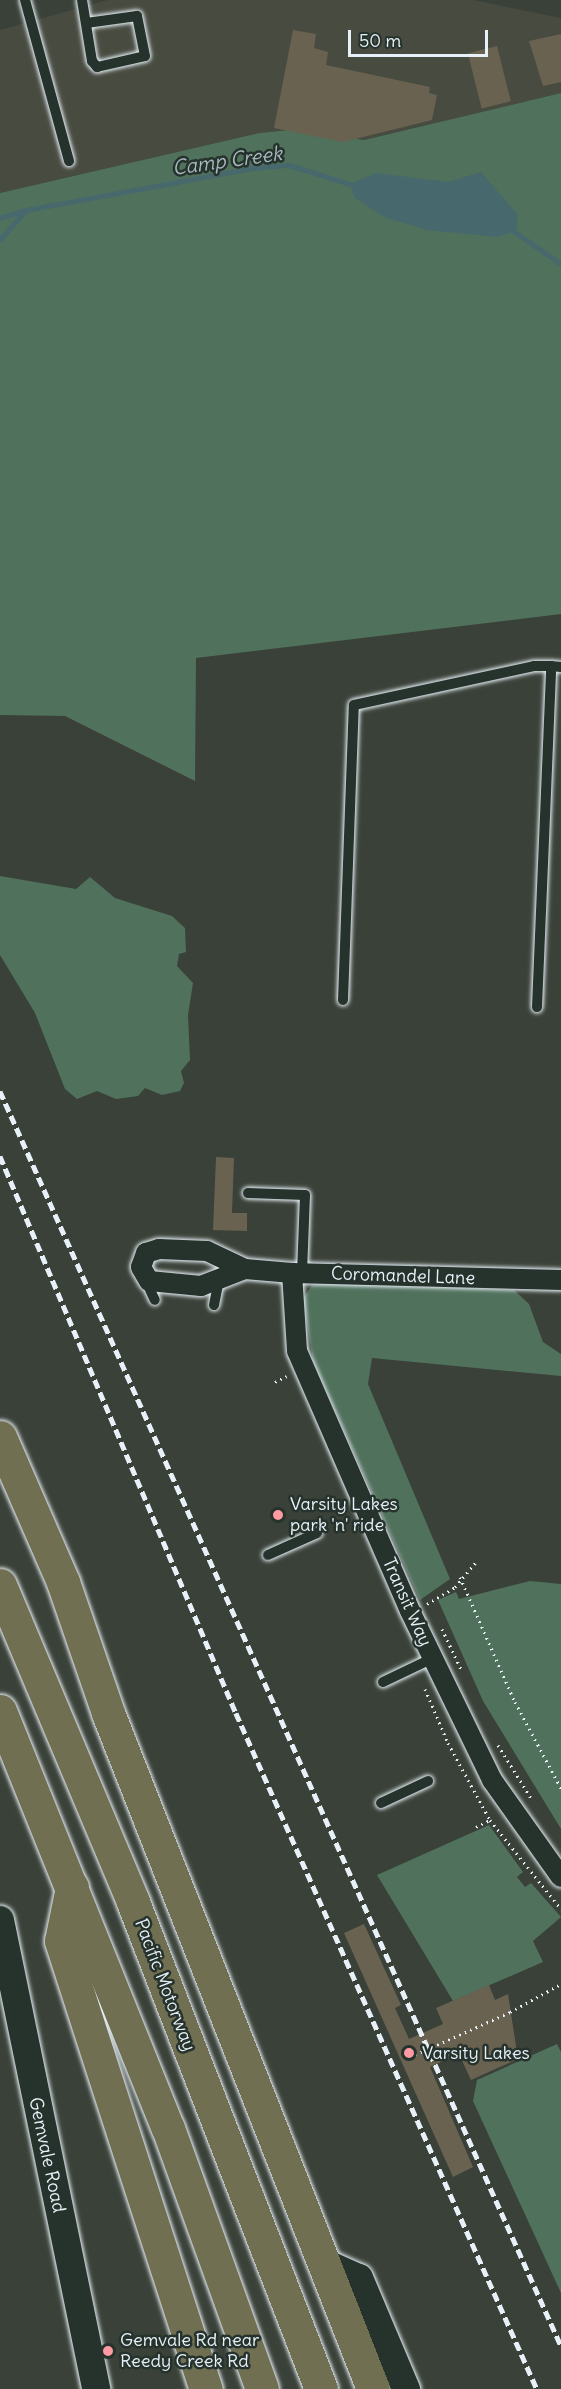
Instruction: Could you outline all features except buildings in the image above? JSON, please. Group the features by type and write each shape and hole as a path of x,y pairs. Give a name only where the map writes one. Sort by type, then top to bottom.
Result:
{"highway":[{"path":"0,1437 63,1582 124,1754 327,2264 374,2389"},
{"name":"Pacific Motorway","path":"0,1585 133,1902 321,2389"},
{"path":"0,1711 168,2128 262,2389"},
{"path":"72,1887 61,1941 206,2389"}],"main road":[{"name":"Gemvale Road","path":"0,1920 96,2389"},
{"path":"327,2264 359,2278 406,2389"}],"street":[{"name":"Coromandel Lane","path":"245,1269 201,1286 158,1283 144,1276 142,1260 152,1250 214,1253 245,1269 297,1273 561,1280"},
{"name":"Transit Way","path":"297,1273 297,1351 433,1658 492,1780 561,1877"}],"lane":[{"path":"25,0 69,161"},
{"path":"82,0 86,23 97,67 145,56 137,16 86,23"},
{"path":"343,1000 354,705 534,666 556,667 549,711 537,1007"},
{"path":"549,711 561,711"},
{"path":"248,1193 305,1195 297,1273"},
{"path":"214,1253 220,1260 220,1279 214,1305"},
{"path":"144,1276 155,1300"},
{"path":"268,1555 317,1533"},
{"path":"383,1682 433,1658"},
{"path":"381,1803 428,1781"}],"path":[{"path":"435,1599 455,1587 460,1577 477,1562"},
{"path":"460,1577 515,1702 561,1788"},
{"path":"428,1603 432,1611"},
{"path":"437,1619 463,1674"},
{"path":"495,1740 536,1807"},
{"path":"476,1827 490,1820"},
{"path":"410,2057 510,2012 561,1984"}],"shaded area":[{"path":"108,0 473,0 561,18 561,93 364,140 299,129 259,133 0,193 0,30"}],"green space":[{"path":"561,93 561,614 196,658 195,781 65,716 0,715 0,193 259,133 299,129 364,140"},
{"path":"0,876 76,889 90,877 115,898 172,916 185,928 186,952 179,954 177,966 193,983 188,1015 190,1060 181,1071 184,1083 180,1091 162,1095 145,1088 138,1096 116,1099 97,1091 77,1099 65,1089 35,1013 0,955"},
{"path":"321,1283 514,1290 529,1304 543,1342 561,1354 561,1376 372,1358 368,1384 450,1579 420,1600 313,1361 303,1299 312,1285"},
{"path":"530,1581 561,1584 561,1829 483,1701 438,1600 456,1592 459,1599"},
{"path":"489,1825 523,1872 517,1877 525,1887 531,1883 561,1917 533,1941 543,1962 453,2001 377,1875"},
{"path":"557,2044 561,2052 561,2293 473,2101 477,2080"}],"water":[{"path":"481,172 518,215 516,231 497,237 427,230 384,217 354,197 350,184 376,173 448,182"}],"waterway":[{"name":"Camp Creek","path":"0,239 26,210 252,168 289,165 356,186"},
{"path":"0,218 24,210"},
{"name":"Camp Creek","path":"512,230 561,264"}],"railway":[{"path":"0,1091 561,2346"},
{"path":"0,1156 236,1713 537,2389"}],"place":[{"name":"Varsity Lakes park 'n' ride","path":"278,1515"},
{"name":"Varsity Lakes","path":"409,2053"},
{"name":"Gemvale Rd near Reedy Creek Rd","path":"108,2351"}]}
